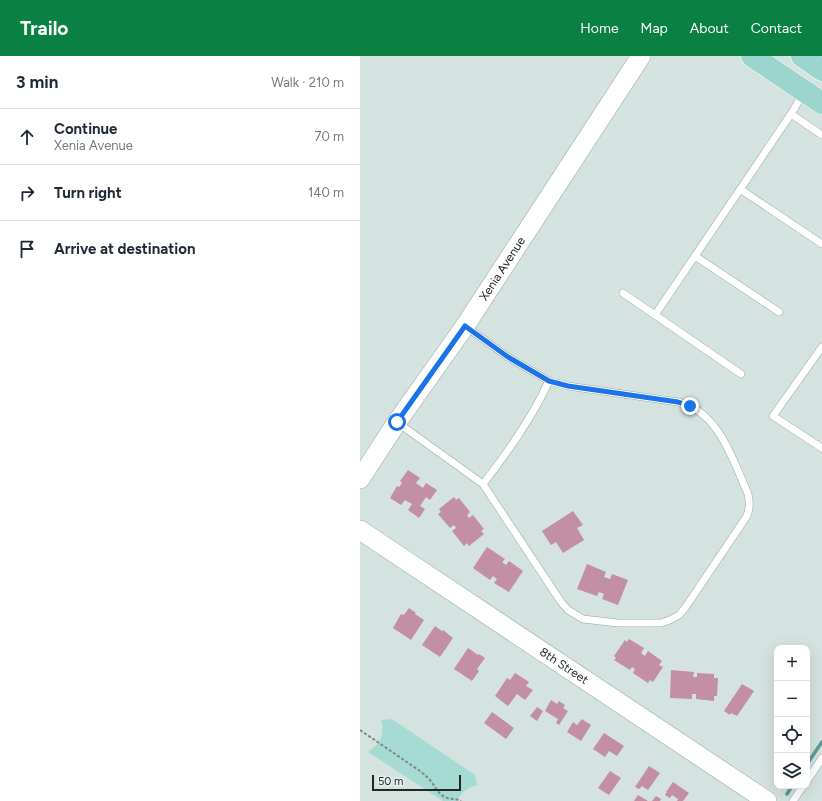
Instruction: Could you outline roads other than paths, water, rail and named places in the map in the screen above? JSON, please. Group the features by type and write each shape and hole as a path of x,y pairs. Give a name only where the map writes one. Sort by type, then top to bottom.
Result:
{"main road":[{"path":"752,56 813,97"}],"street":[{"name":"Xenia Avenue","path":"360,479 397,422 465,326 640,56"},
{"name":"8th Street","path":"360,530 767,801"}],"lane":[{"path":"655,315 791,114 813,97"},
{"path":"791,114 822,135"},
{"path":"740,189 822,244"},
{"path":"695,256 779,312"},
{"path":"623,293 741,374"},
{"path":"397,422 483,484 561,602 568,610 583,619 618,623 661,623 679,615 689,602 748,516 750,508 748,494 723,437 714,425 702,413 690,406 678,402 568,386 549,381 508,357 465,326"},
{"path":"822,347 773,416 822,448"},
{"path":"483,484 496,468 525,425 549,381"},
{"path":"810,776 822,758"},
{"path":"793,801 801,789"}],"waterway":[{"path":"810,760 822,742"},
{"path":"787,794 790,789"}]}
